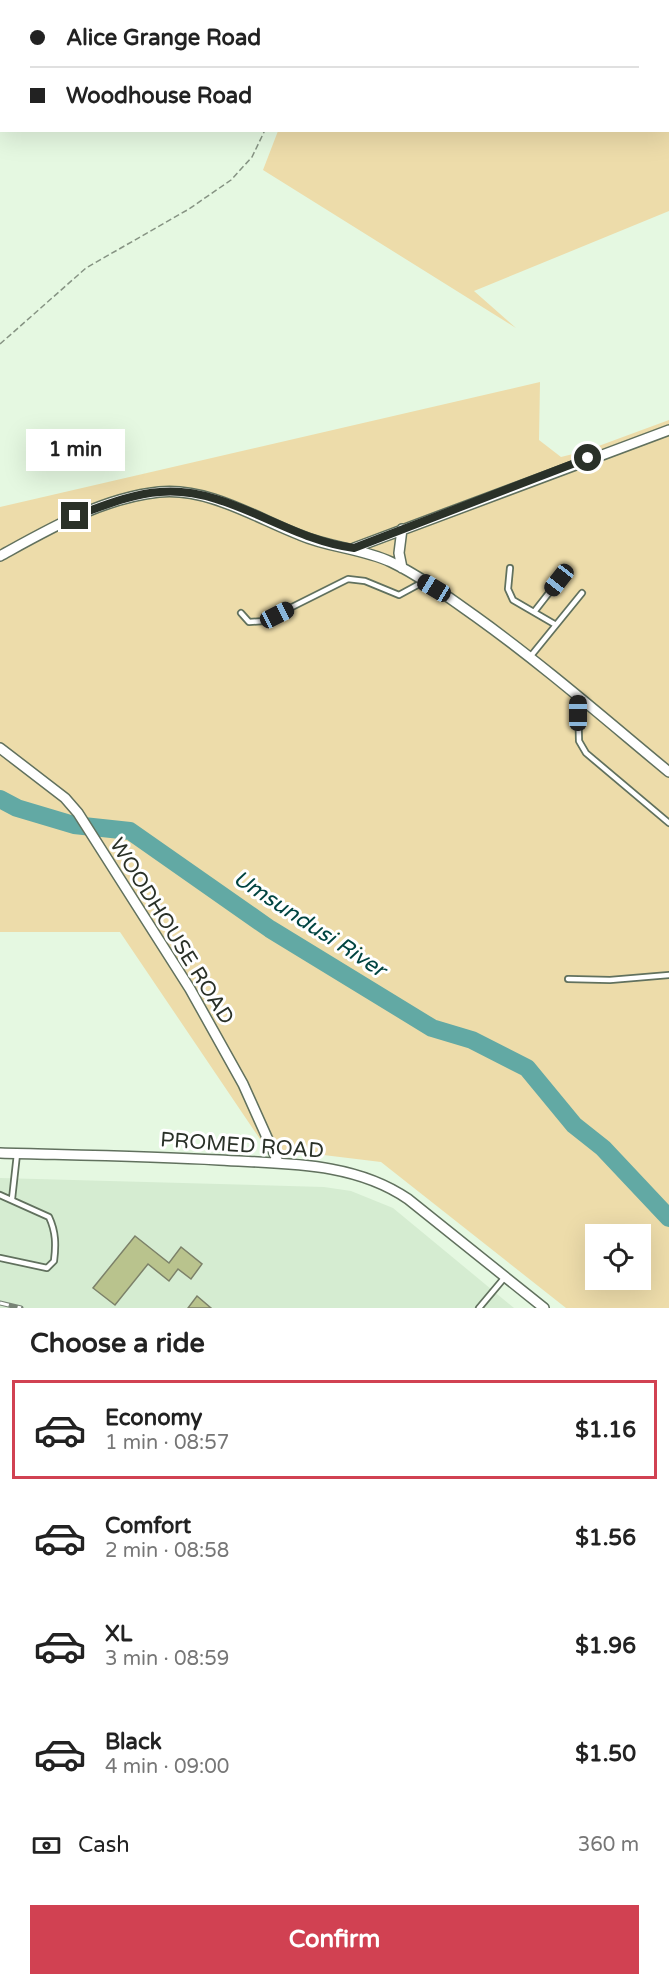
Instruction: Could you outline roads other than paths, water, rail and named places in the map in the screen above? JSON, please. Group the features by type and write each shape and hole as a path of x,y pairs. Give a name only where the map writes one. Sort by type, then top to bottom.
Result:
{"street":[{"path":"354,548 669,430"},
{"path":"0,556 75,516 114,502 159,492 179,492 212,498 302,536 330,545 354,548 402,568 530,657 669,772"},
{"path":"402,529 399,547 402,568"},
{"name":"WOODHOUSE ROAD","path":"0,748 65,798 78,813 110,867 195,998 243,1084 278,1162"},
{"name":"PROMED ROAD","path":"0,1153 278,1162 346,1172 392,1189 544,1308"}],"lane":[{"path":"510,568 510,595 556,625"},
{"path":"241,613 249,622 264,621 348,579 355,578 399,596 423,582"},
{"path":"534,612 559,580"},
{"path":"530,657 582,593"},
{"path":"578,697 579,741 586,753 669,823"},
{"path":"568,979 610,980 669,975"},
{"path":"12,1199 17,1153"},
{"path":"0,1195 49,1217 55,1236 54,1261 47,1268 0,1258"},
{"path":"479,1308 505,1277"}],"waterway":[{"name":"Umsundusi River","path":"0,799 17,808 74,825 130,831 270,929 432,1028 472,1040 527,1068 574,1125 603,1148 669,1218"}],"railway":[{"path":"0,1303 21,1308"}]}
